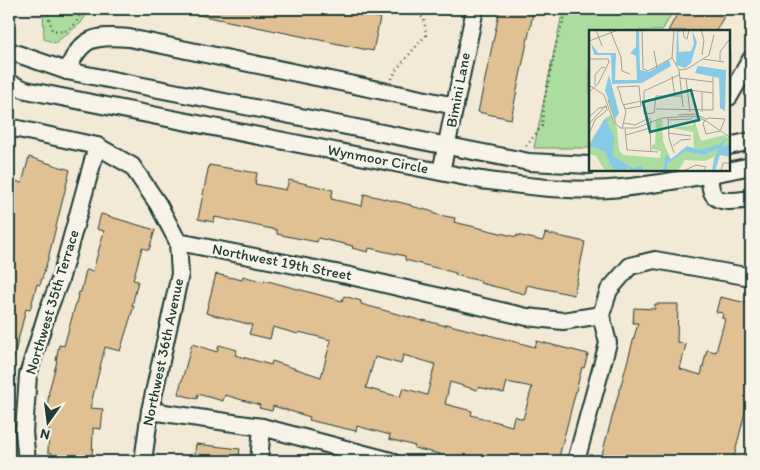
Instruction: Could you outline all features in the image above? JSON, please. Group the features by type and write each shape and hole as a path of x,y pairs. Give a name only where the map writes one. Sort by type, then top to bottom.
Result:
{"street":[{"name":"Bimini Lane","path":"441,172 474,9"},
{"path":"67,71 78,48 88,41 107,36 139,40 455,106"},
{"name":"Wynmoor Circle","path":"9,51 67,71 447,147 529,162 589,165"},
{"path":"730,95 751,59"},
{"name":"Wynmoor Circle","path":"9,83 26,90 481,180 549,189 621,188 709,172"},
{"path":"9,127 97,146 132,166 158,204 178,242"},
{"path":"730,146 751,141"},
{"name":"Northwest 35th Terrace","path":"27,461 24,432 28,375 47,313 60,280 97,146"},
{"name":"Wynmoor Circle","path":"730,169 751,166"},
{"path":"709,172 712,193 717,198 725,201 751,199"},
{"name":"Northwest 19th Street","path":"178,242 346,275 526,317 563,321 601,315"},
{"name":"Northwest 36th Avenue","path":"142,461 150,411 180,274 178,242"},
{"path":"576,461 608,343 601,315 610,290 630,266 655,260 751,278"},
{"path":"150,411 262,427 391,461"},
{"path":"259,461 262,427"}],"path":[{"path":"47,9 52,30 64,32 72,27 81,15 81,9"},
{"path":"387,92 396,70 426,35 424,18 406,9"},
{"path":"510,158 529,144 542,126 544,102 556,44 567,9"}],"green space":[{"path":"43,9 90,9 81,23 55,43 44,39"},
{"path":"563,9 674,9 663,30 589,30 589,148 534,148"}],"building":[{"path":"195,9 335,9 380,18 373,51 194,14"},
{"path":"500,9 534,9 511,119 478,112"},
{"path":"680,9 728,9 717,30 669,30"},
{"path":"29,157 70,170 40,285 37,284 30,310 26,309 13,360 9,360 9,226 15,201 9,199 9,192 12,180 22,183"},
{"path":"209,165 257,173 255,184 286,190 289,180 333,190 331,199 362,206 364,194 455,218 454,222 517,237 517,235 543,241 545,233 585,242 574,295 527,285 525,294 480,283 481,281 455,275 456,273 405,260 405,256 369,248 368,252 352,248 353,246 318,238 317,242 291,237 277,234 277,230 215,217 214,222 198,219"},
{"path":"101,214 155,230 149,250 142,248 133,280 138,281 132,306 134,306 120,351 105,347 90,408 103,409 101,429 93,428 92,461 51,461 52,453 48,452 49,420 46,420 49,391 59,345 64,346 86,270 93,271 104,231 97,229"},
{"path":"216,274 242,280 243,276 342,301 344,296 361,301 361,304 423,321 446,326 446,324 535,347 537,341 588,354 584,368 582,367 558,461 457,461 439,457 440,454 414,448 415,446 389,439 390,435 357,426 356,431 321,423 309,420 310,417 273,406 272,411 259,408 260,405 225,395 223,401 198,394 197,399 178,394 192,344 217,352 219,345 237,350 235,355 271,365 272,361 321,377 331,340 273,327 270,339 249,334 252,325 206,313","holes":["403,355 435,364 427,395 403,388 400,397 366,388 375,357 401,364","450,382 477,390 478,387 504,393 507,382 532,387 523,419 514,416 512,426 471,415 472,411 445,404"]},
{"path":"720,297 751,304 751,401 748,400 733,461 600,461 638,323 633,323 634,308 655,309 655,304 678,304 677,342 686,344 680,369 701,375 707,350 716,352 725,319 722,318 723,313 716,312"},
{"path":"196,444 240,449 238,461 194,461"}]}
